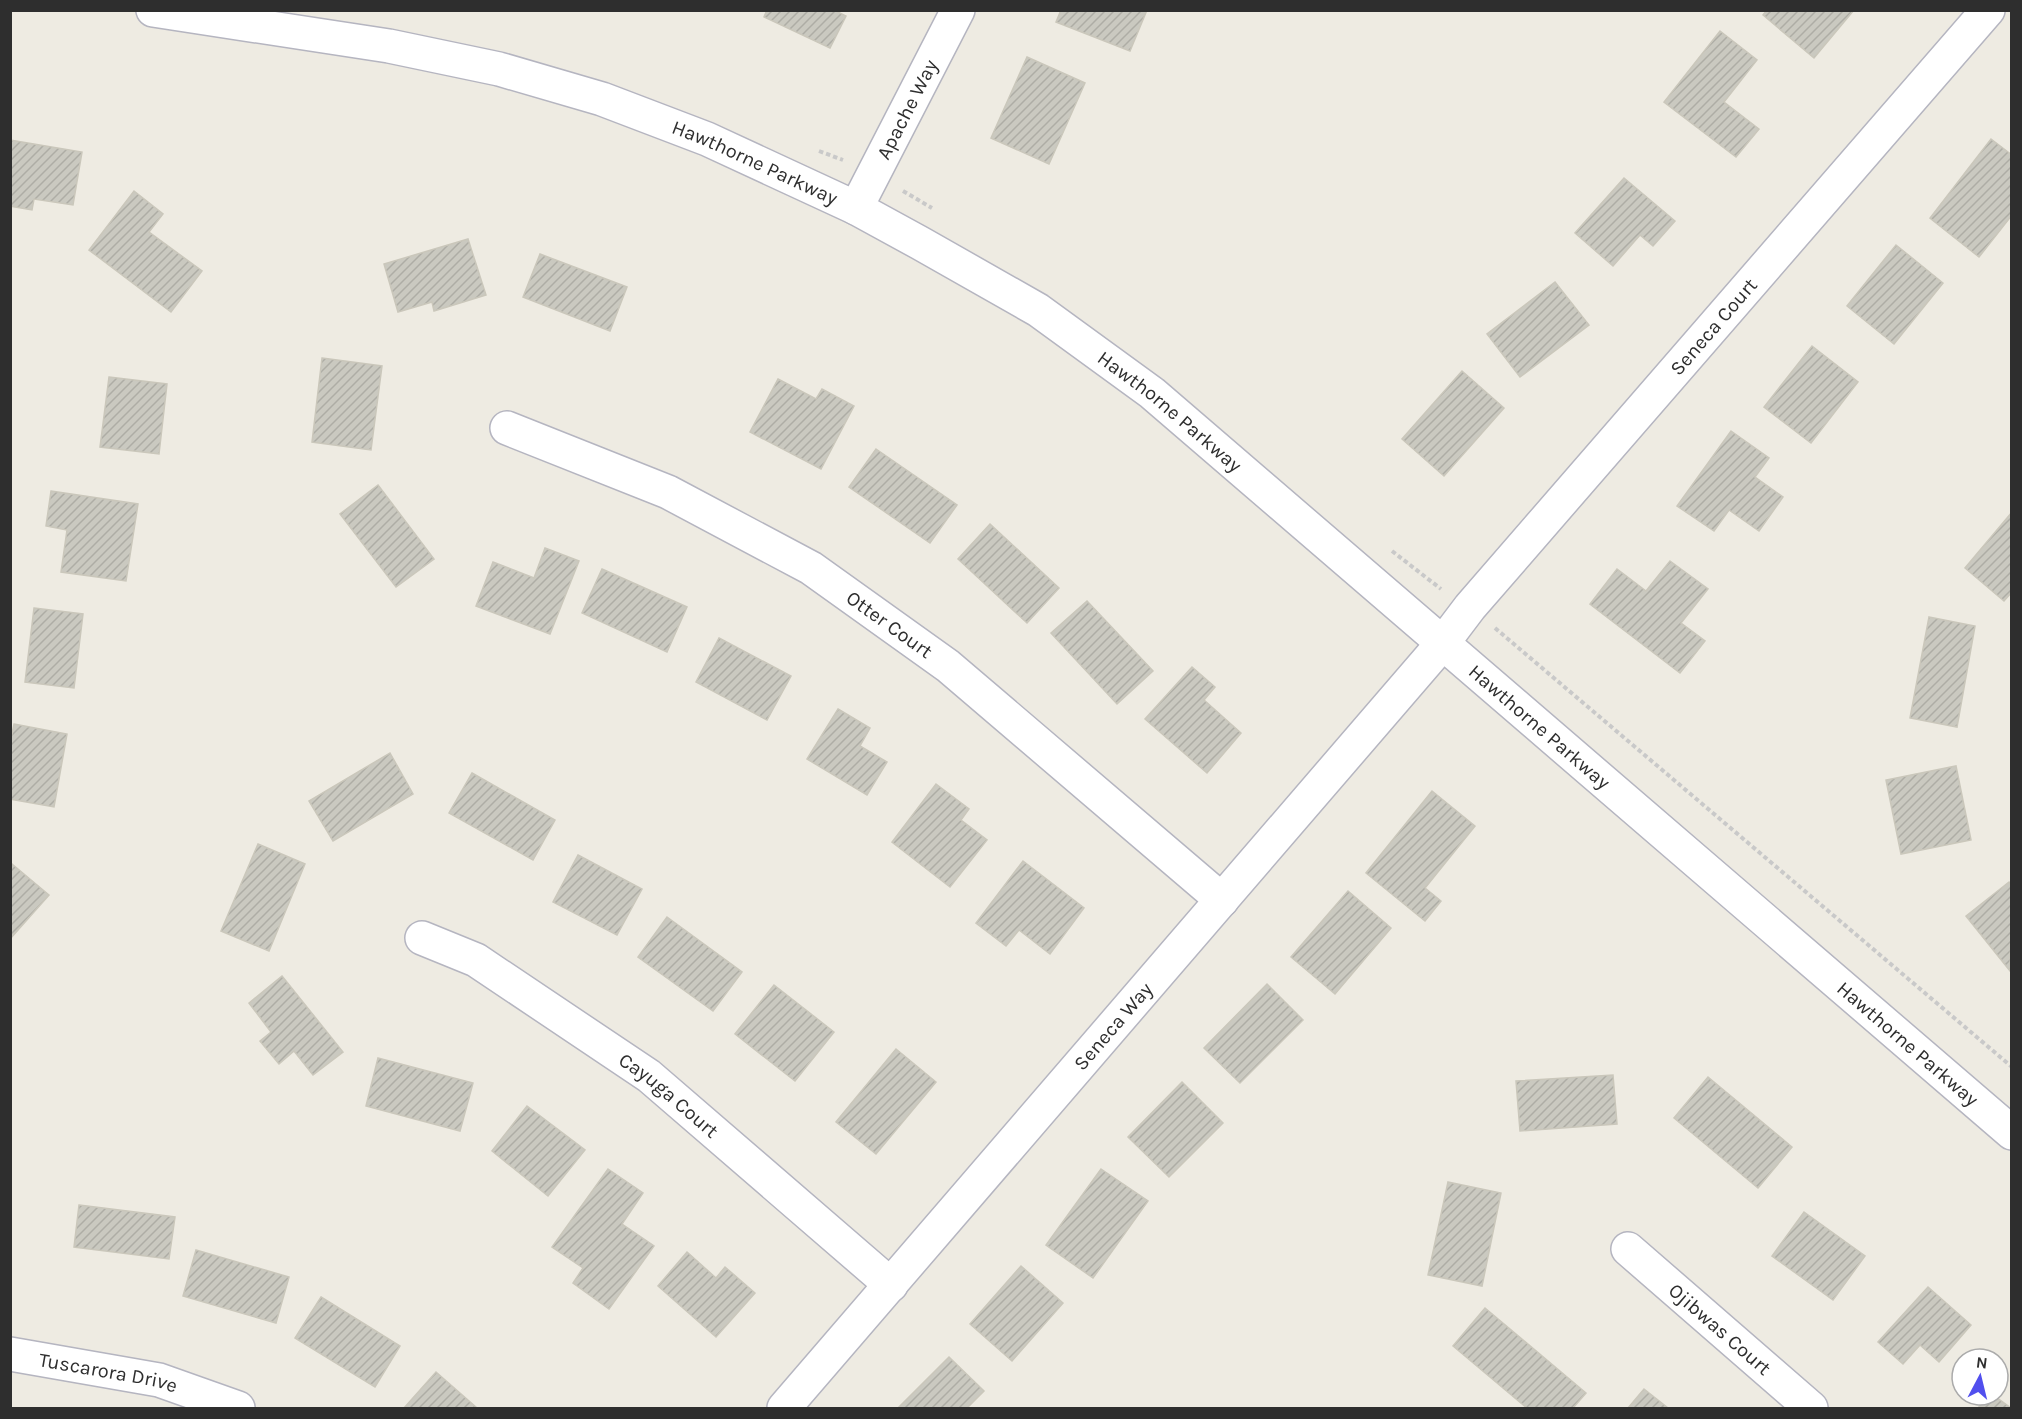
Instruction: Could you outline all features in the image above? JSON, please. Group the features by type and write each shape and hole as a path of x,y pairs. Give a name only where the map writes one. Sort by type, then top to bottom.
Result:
{"street":[{"name":"Hawthorne Parkway","path":"153,10 389,46 499,69 602,99 707,139 856,208 1038,310 1152,393 2012,1134"},
{"name":"Apache Way","path":"856,208 958,10"},
{"name":"Seneca Court","path":"1442,644 1470,607 1988,10"},
{"name":"Otter Court","path":"507,428 668,492 811,568 948,666 1222,900"},
{"name":"Seneca Way","path":"784,1408 1442,644"},
{"name":"Cayuga Court","path":"422,938 476,960 649,1076 891,1285"},
{"name":"Ojibwas Court","path":"1628,1249 1811,1408"},
{"name":"Tuscarora Drive","path":"10,1354 159,1380 238,1408"}],"building":[{"path":"767,10 834,10 846,16 830,48 764,17"},
{"path":"1061,10 1147,10 1130,51 1056,22"},
{"path":"1767,10 1854,10 1814,58 1763,15"},
{"path":"1720,31 1757,60 1724,102 1759,129 1736,157 1664,102"},
{"path":"1027,57 1085,83 1049,164 991,138"},
{"path":"1991,139 2012,155 2012,215 1979,257 1930,218"},
{"path":"10,140 82,152 73,205 34,199 32,210 10,206"},
{"path":"1624,178 1675,221 1653,246 1640,235 1613,266 1575,233"},
{"path":"134,191 163,214 149,232 202,271 171,312 89,250"},
{"path":"468,239 486,295 434,311 432,302 398,312 384,264"},
{"path":"1896,245 1943,283 1894,344 1847,306"},
{"path":"540,254 627,287 610,331 523,297"},
{"path":"1555,282 1589,325 1520,377 1487,334"},
{"path":"1812,346 1858,382 1811,443 1764,407"},
{"path":"322,358 382,366 371,450 312,442"},
{"path":"1462,371 1504,408 1444,476 1402,439"},
{"path":"109,377 167,384 159,454 100,447"},
{"path":"778,379 816,399 822,389 854,406 821,469 750,432"},
{"path":"1731,431 1769,458 1755,477 1783,497 1759,531 1729,510 1714,531 1677,506"},
{"path":"876,449 957,505 930,543 849,487"},
{"path":"378,485 434,559 396,587 340,514"},
{"path":"51,491 138,504 126,581 61,572 67,530 46,526"},
{"path":"2012,512 2012,592 2004,601 1965,568"},
{"path":"990,524 1059,588 1027,623 958,559"},
{"path":"545,548 579,561 550,634 476,606 493,562 534,578"},
{"path":"1670,561 1708,589 1681,623 1705,641 1680,673 1590,604 1617,569 1646,591"},
{"path":"602,569 687,607 667,652 582,613"},
{"path":"1087,601 1153,671 1117,704 1051,633"},
{"path":"34,608 83,614 74,688 25,682"},
{"path":"1929,617 1975,626 1957,727 1910,718"},
{"path":"719,638 791,676 767,720 696,682"},
{"path":"1192,667 1215,687 1204,700 1241,733 1207,773 1145,719"},
{"path":"838,709 870,728 860,746 887,762 867,795 807,759"},
{"path":"14,724 67,734 54,807 10,799 10,743"},
{"path":"390,753 413,794 333,841 309,801"},
{"path":"1956,766 1971,840 1901,854 1886,780"},
{"path":"472,773 555,820 533,860 449,813"},
{"path":"936,784 969,809 961,820 987,840 950,887 892,842"},
{"path":"1432,791 1475,826 1425,888 1441,901 1425,921 1366,873"},
{"path":"258,844 305,864 269,951 221,931"},
{"path":"578,855 642,889 617,935 553,902"},
{"path":"1023,861 1084,908 1050,954 1019,930 1006,946 976,923"},
{"path":"12,864 49,895 10,939 10,865"},
{"path":"2009,882 2012,886 2010,971 1966,916"},
{"path":"1348,891 1391,928 1335,994 1291,957"},
{"path":"667,917 742,972 713,1011 638,957"},
{"path":"282,976 343,1052 313,1075 294,1051 279,1064 260,1041 271,1032 249,1003"},
{"path":"1267,984 1303,1020 1240,1083 1204,1048"},
{"path":"774,985 834,1032 795,1081 735,1034"},
{"path":"896,1049 936,1082 876,1154 836,1122"},
{"path":"378,1058 473,1083 460,1131 366,1106"},
{"path":"1613,1075 1617,1124 1520,1131 1516,1081"},
{"path":"1708,1077 1792,1147 1758,1188 1674,1118"},
{"path":"1182,1082 1223,1123 1169,1177 1128,1137"},
{"path":"527,1106 585,1150 548,1196 492,1151"},
{"path":"608,1169 643,1193 622,1224 654,1246 609,1309 573,1283 583,1268 552,1247"},
{"path":"1101,1169 1148,1201 1093,1278 1046,1245"},
{"path":"1448,1182 1501,1193 1482,1286 1428,1275"},
{"path":"79,1205 175,1217 169,1259 74,1247"},
{"path":"1804,1212 1865,1256 1833,1300 1772,1256"},
{"path":"196,1250 289,1277 276,1323 183,1296"},
{"path":"687,1252 716,1278 725,1267 755,1293 716,1337 658,1286"},
{"path":"1021,1266 1063,1303 1012,1361 970,1324"},
{"path":"1928,1287 1971,1325 1939,1362 1920,1345 1903,1364 1878,1342"},
{"path":"321,1297 400,1346 375,1387 295,1338"},
{"path":"1485,1308 1586,1393 1573,1408 1527,1408 1453,1346"},
{"path":"949,1357 984,1391 967,1408 898,1408"},
{"path":"436,1372 477,1408 404,1408"},
{"path":"1644,1389 1668,1408 1628,1408"},
{"path":"2010,1407 2011,1408 1978,1408"}]}
